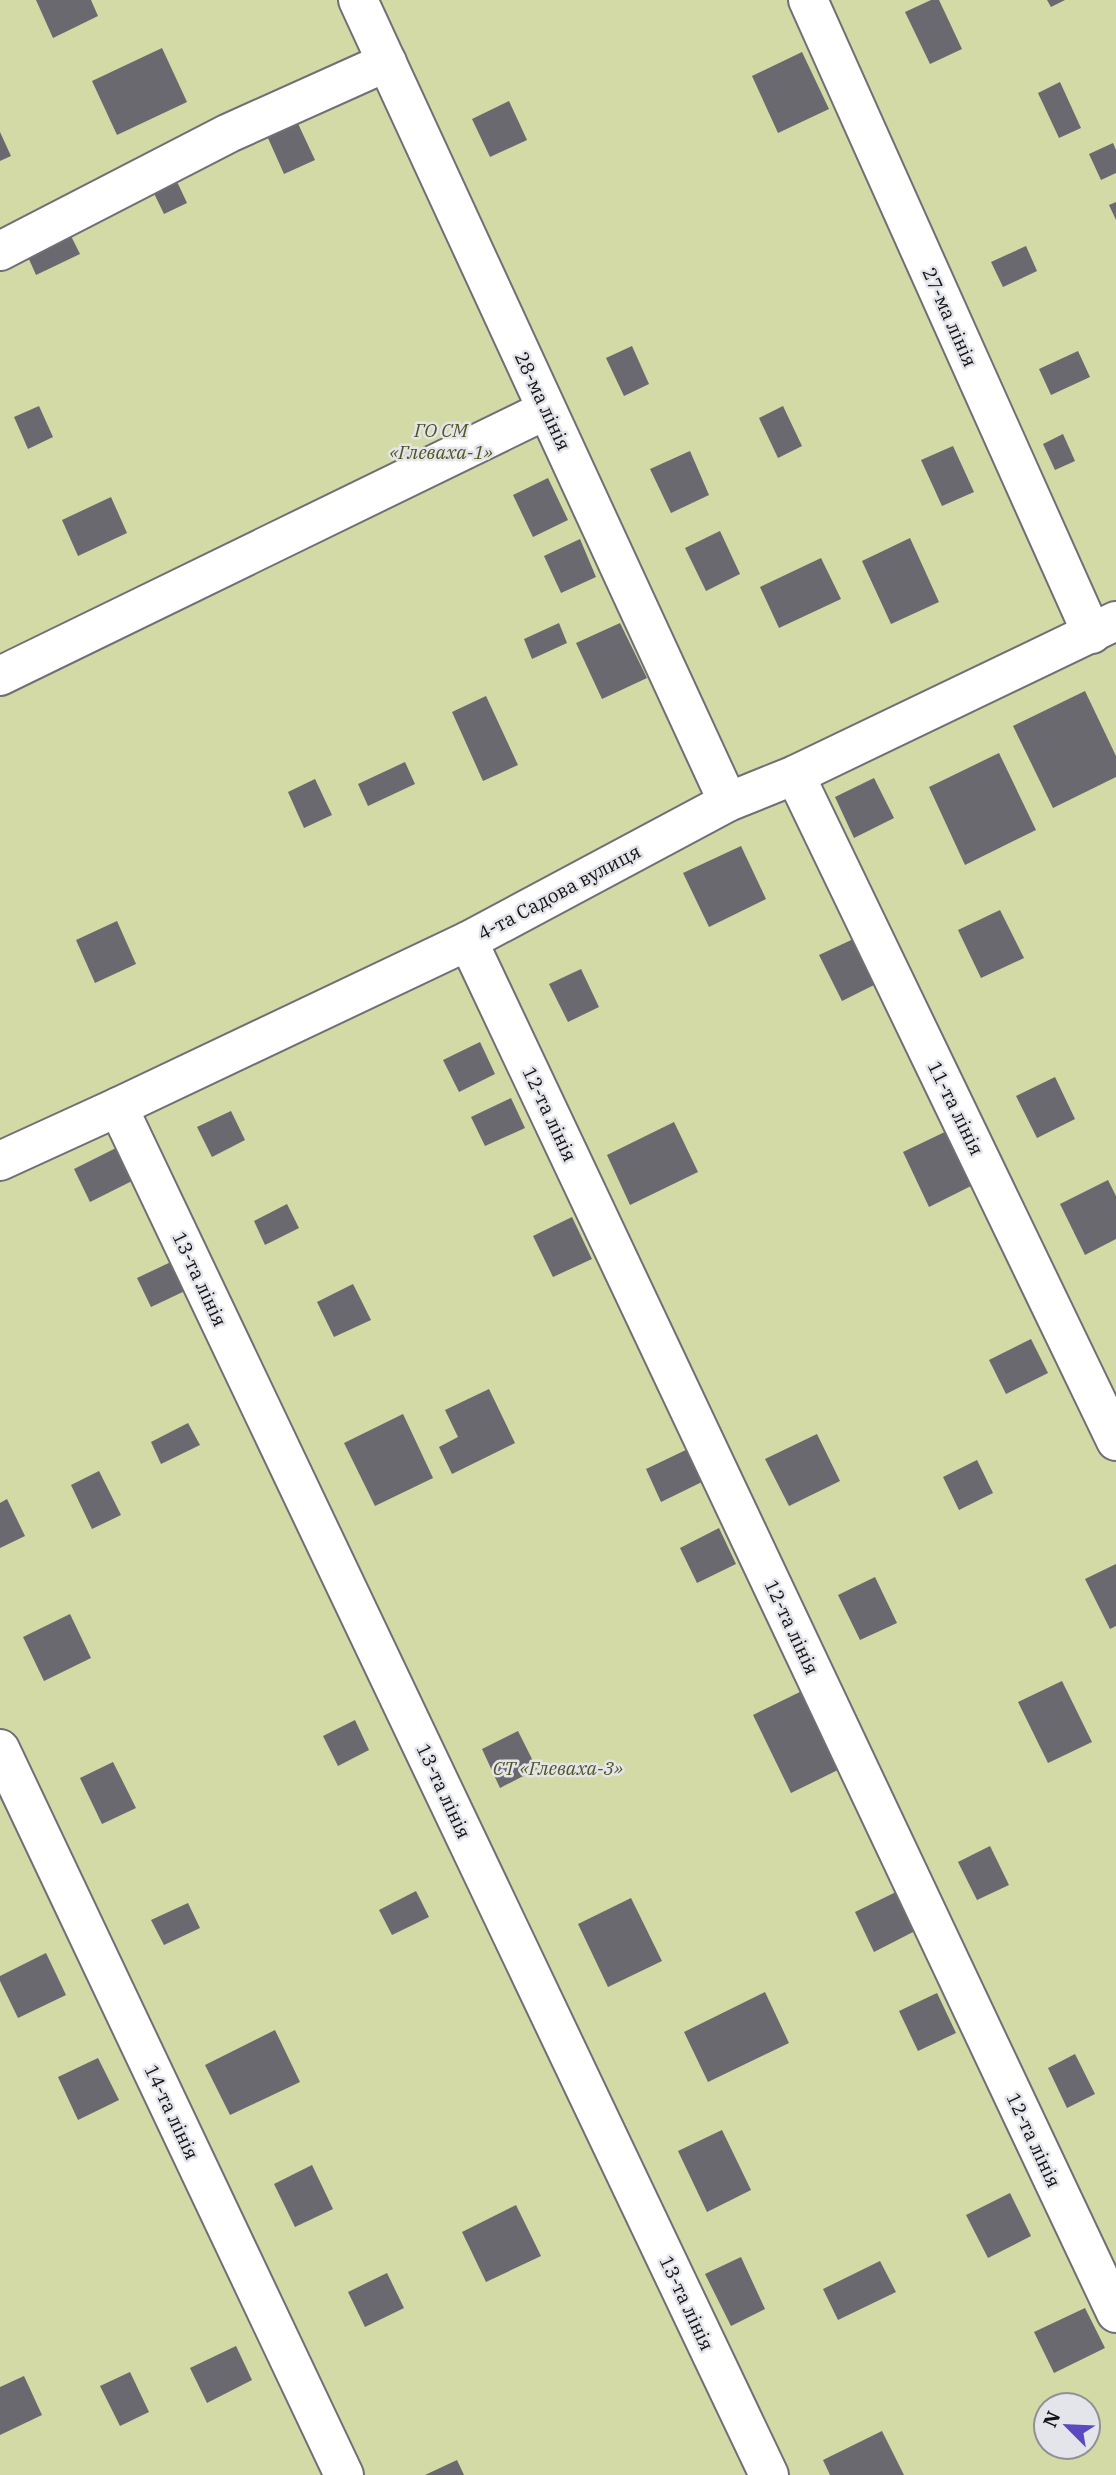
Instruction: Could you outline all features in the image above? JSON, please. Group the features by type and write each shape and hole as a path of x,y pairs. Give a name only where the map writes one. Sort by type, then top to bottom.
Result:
{"street":[{"name":"28-ма лінія","path":"358,0 728,802"},
{"name":"27-ма лінія","path":"808,0 1104,627"},
{"path":"0,251 229,134 387,62"},
{"path":"0,676 547,410"},
{"name":"4-та Садова вулиця","path":"0,1161 468,941 728,802 796,775 1104,627"},
{"name":"11-та лінія","path":"796,775 1116,1441"},
{"name":"12-та лінія","path":"468,941 1116,2313"},
{"name":"13-та лінія","path":"118,1107 769,2475"},
{"name":"14-та лінія","path":"0,1749 344,2475"}],"green space":[{"name":"СТ «Глеваха-3»","path":"0,0 1116,0 1116,2475 0,2475"}],"building":[{"path":"36,0 91,0 98,16 53,38"},
{"path":"931,0 939,0 962,49 930,64 905,12"},
{"path":"1047,0 1065,0 1051,7"},
{"path":"162,48 187,102 117,135 92,81"},
{"path":"802,52 829,109 778,133 752,76"},
{"path":"1060,82 1081,128 1059,138 1038,93"},
{"path":"509,101 527,140 490,157 472,119"},
{"path":"294,115 315,160 284,174 264,129"},
{"path":"0,132 11,156 0,161"},
{"path":"1113,143 1116,150 1116,173 1101,180 1089,154"},
{"path":"172,171 187,203 164,214 149,183"},
{"path":"1116,202 1116,220 1109,205"},
{"path":"68,230 80,254 36,275 25,250"},
{"path":"1026,246 1037,271 1003,287 991,262"},
{"path":"632,346 649,384 624,396 606,358"},
{"path":"1078,351 1090,377 1051,395 1039,369"},
{"path":"39,406 53,437 28,449 14,417"},
{"path":"783,406 802,446 778,458 759,418"},
{"path":"1063,434 1075,461 1055,470 1043,444"},
{"path":"953,446 974,492 942,506 921,460"},
{"path":"690,451 709,495 671,513 650,469"},
{"path":"548,478 568,520 533,537 513,495"},
{"path":"111,497 127,533 78,556 62,520"},
{"path":"720,531 740,574 706,591 685,548"},
{"path":"910,538 939,602 891,624 862,561"},
{"path":"580,539 596,577 561,593 544,556"},
{"path":"821,558 841,599 779,628 760,587"},
{"path":"559,623 567,643 532,659 524,639"},
{"path":"620,623 647,678 602,699 576,643"},
{"path":"1085,691 1116,756 1116,777 1053,808 1013,726"},
{"path":"486,696 518,765 483,781 452,712"},
{"path":"999,753 1036,830 965,865 929,787"},
{"path":"405,762 415,784 368,806 358,784"},
{"path":"874,778 894,818 854,838 835,797"},
{"path":"315,779 332,815 304,828 288,792"},
{"path":"741,846 766,899 709,927 683,873"},
{"path":"1000,910 1024,958 981,978 958,930"},
{"path":"117,921 136,964 95,983 76,940"},
{"path":"862,935 884,980 842,1001 819,955"},
{"path":"581,969 599,1007 568,1022 549,984"},
{"path":"480,1042 495,1074 459,1092 443,1060"},
{"path":"1055,1077 1075,1119 1037,1138 1016,1096"},
{"path":"511,1098 525,1128 485,1146 471,1117"},
{"path":"231,1111 245,1140 212,1157 197,1127"},
{"path":"674,1122 698,1172 630,1205 607,1155"},
{"path":"951,1129 977,1183 929,1207 903,1152"},
{"path":"124,1144 140,1177 90,1202 74,1169"},
{"path":"1108,1180 1116,1196 1116,1239 1085,1255 1060,1204"},
{"path":"287,1204 299,1228 265,1245 254,1221"},
{"path":"572,1217 592,1259 553,1277 533,1236"},
{"path":"173,1261 187,1290 151,1307 137,1278"},
{"path":"353,1284 371,1320 334,1337 317,1302"},
{"path":"1031,1339 1048,1373 1006,1394 989,1360"},
{"path":"489,1389 515,1443 452,1474 439,1447 458,1437 445,1410"},
{"path":"403,1414 433,1478 375,1506 344,1443"},
{"path":"188,1423 200,1445 161,1464 151,1442"},
{"path":"817,1434 840,1481 789,1506 765,1459"},
{"path":"690,1448 706,1480 661,1502 646,1469"},
{"path":"977,1460 993,1493 959,1510 943,1477"},
{"path":"99,1471 121,1515 92,1529 71,1485"},
{"path":"7,1499 25,1536 0,1548 0,1503"},
{"path":"719,1528 736,1564 697,1583 680,1548"},
{"path":"1116,1564 1116,1626 1110,1629 1085,1579"},
{"path":"875,1577 897,1623 860,1640 838,1595"},
{"path":"70,1614 91,1658 44,1681 23,1637"},
{"path":"1062,1681 1092,1742 1048,1763 1018,1702"},
{"path":"804,1690 842,1768 791,1793 753,1715"},
{"path":"355,1720 369,1750 338,1766 323,1736"},
{"path":"518,1731 537,1769 500,1788 482,1749"},
{"path":"113,1762 136,1808 102,1824 80,1778"},
{"path":"990,1846 1009,1885 977,1900 958,1862"},
{"path":"416,1891 429,1917 392,1935 379,1910"},
{"path":"896,1892 915,1931 874,1952 855,1912"},
{"path":"631,1898 662,1961 608,1987 578,1924"},
{"path":"188,1903 200,1928 164,1945 151,1920"},
{"path":"46,1953 66,1995 18,2018 0,1976"},
{"path":"765,1992 789,2043 708,2082 684,2032"},
{"path":"937,1993 956,2033 918,2051 899,2011"},
{"path":"275,2030 300,2082 230,2115 205,2065"},
{"path":"1075,2054 1095,2094 1067,2108 1048,2068"},
{"path":"98,2058 119,2100 78,2120 58,2077"},
{"path":"722,2130 751,2190 707,2212 678,2151"},
{"path":"312,2165 333,2209 295,2227 274,2184"},
{"path":"1010,2193 1031,2236 988,2258 966,2215"},
{"path":"516,2205 541,2256 486,2282 462,2232"},
{"path":"741,2257 765,2309 731,2326 705,2274"},
{"path":"880,2261 896,2292 838,2320 823,2289"},
{"path":"387,2273 404,2308 365,2327 348,2292"},
{"path":"1085,2308 1105,2348 1054,2373 1034,2332"},
{"path":"236,2346 252,2380 207,2403 190,2368"},
{"path":"130,2372 149,2412 120,2426 100,2386"},
{"path":"24,2376 42,2415 0,2435 0,2387"},
{"path":"882,2431 904,2475 830,2475 823,2460"},
{"path":"457,2460 464,2475 425,2475"}],"park label":[{"name":"ГО СМ «Глеваха-1»","path":"441,441"}]}
